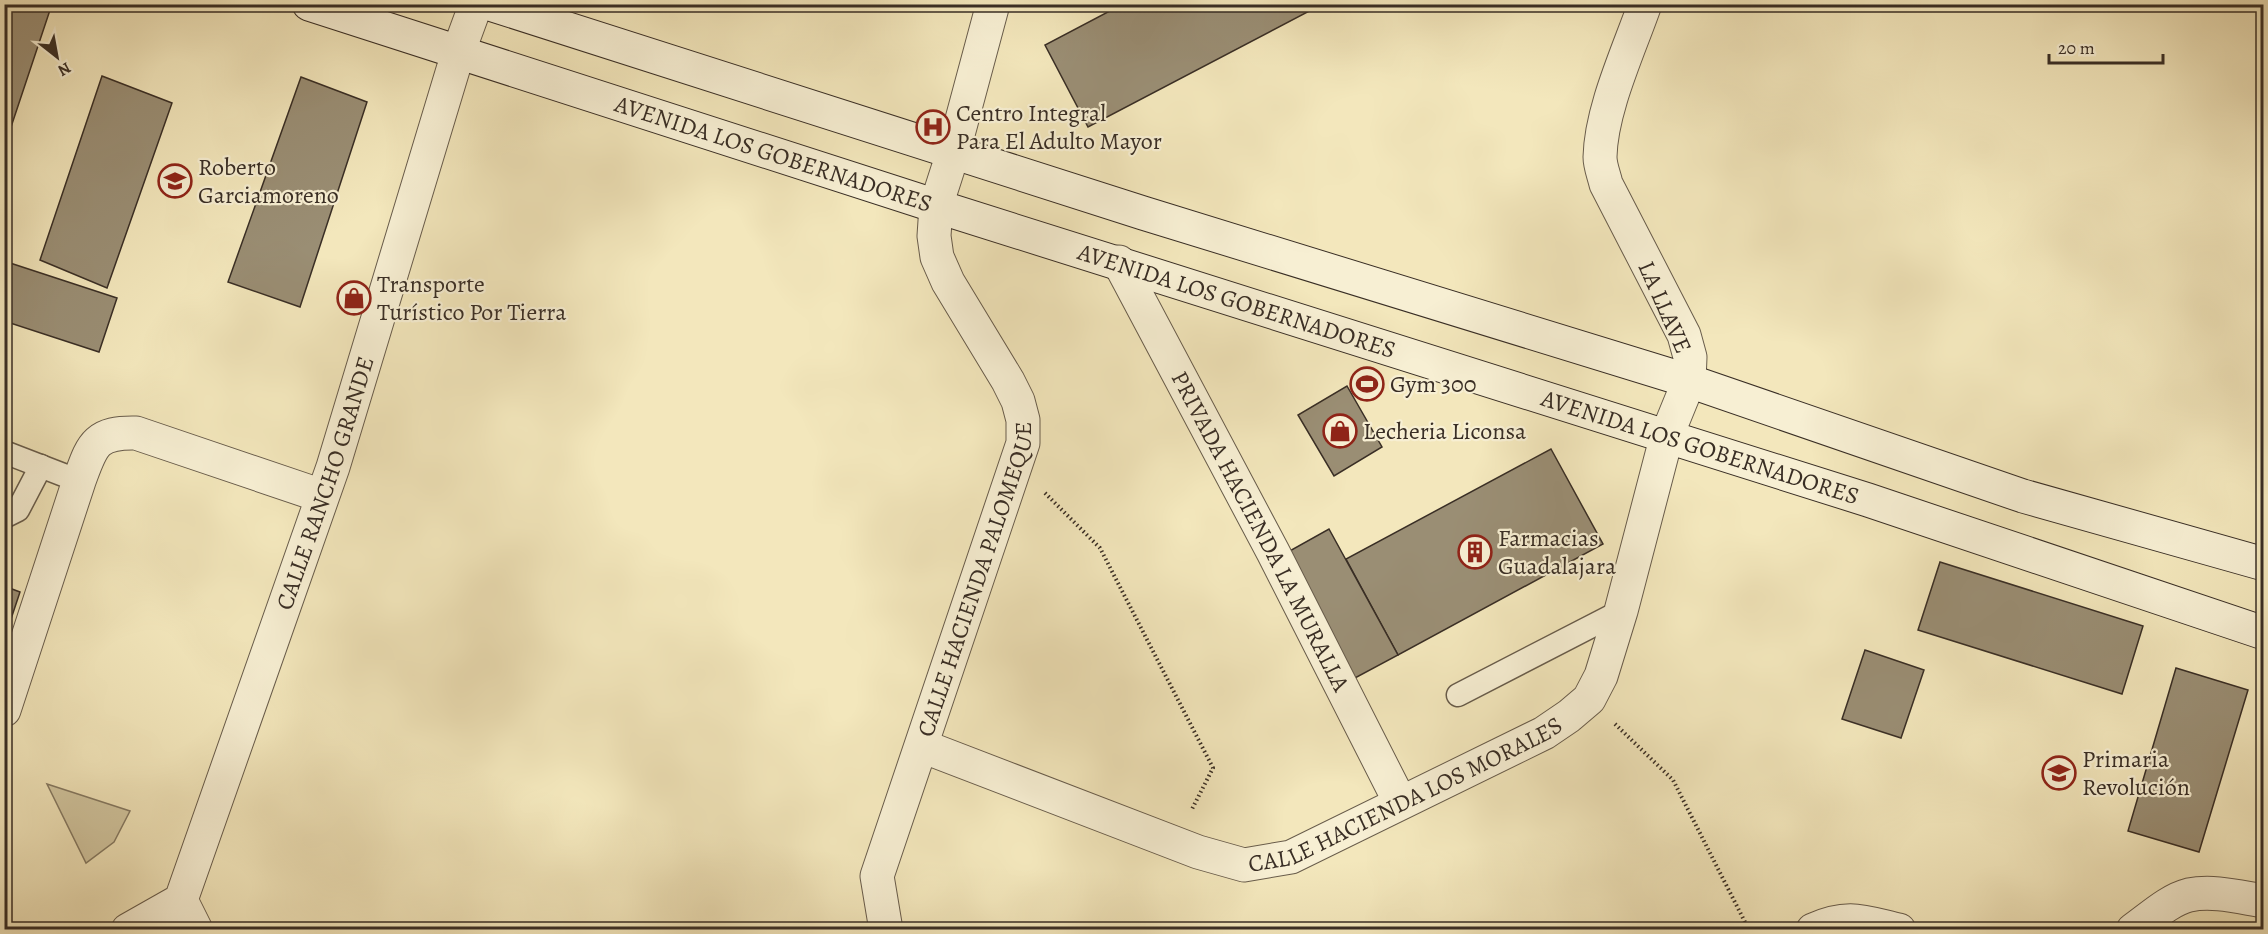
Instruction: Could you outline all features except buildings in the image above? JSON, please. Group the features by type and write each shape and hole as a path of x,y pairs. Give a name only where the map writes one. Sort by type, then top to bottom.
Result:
{"street":[{"name":"AVENIDA LOS GOBERNADORES","path":"309,4 936,206 1667,435 2264,633"},
{"name":"CALLE RANCHO GRANDE","path":"181,900 333,467 458,53 476,4"},
{"path":"490,4 953,153 1689,381 2023,496 2264,564"},
{"name":"CALLE HACIENDA PALOMEQUE","path":"886,930 877,876 1023,443 1023,420 1018,401 948,282 937,257 934,236 936,206 953,153 993,4"},
{"name":"LA LLAVE","path":"1645,4 1609,105 1600,159 1606,184 1684,335 1690,357 1689,381 1667,435"},
{"name":"PRIVADA HACIENDA LA MURALLA","path":"1119,262 1278,563 1400,802"},
{"path":"4,710 79,481 91,450 102,439 116,433 136,433 322,496"},
{"name":"CALLE HACIENDA LOS MORALES","path":"922,746 1198,852 1244,865 1291,857 1544,733 1589,699 1601,676 1621,611 1667,435"},
{"path":"2133,930 2163,909 2188,896 2213,893 2264,901"},
{"path":"128,930 181,900 196,930"},
{"path":"1813,930 1828,923 1852,919 1899,930"}],"lane":[{"path":"4,452 79,481"},
{"path":"4,517 18,510 41,466"},
{"path":"1458,695 1621,611"}],"path":[{"path":"1017,465 1100,548 1213,768 1175,843"},
{"path":"1589,699 1672,780 1749,930"}],"shaded area":[{"path":"47,784 130,811 114,842 86,863"}],"place":[{"name":"Centro Integral Para El Adulto Mayor","path":"933,127"},
{"name":"Roberto Garciamoreno","path":"175,181"},
{"name":"Transporte Turístico Por Tierra","path":"354,298"},
{"name":"Gym 300","path":"1367,384"},
{"name":"Lecheria Liconsa","path":"1340,431"},
{"name":"Farmacias Guadalajara","path":"1475,552"},
{"name":"Primaria Revolución","path":"2059,773"}]}
